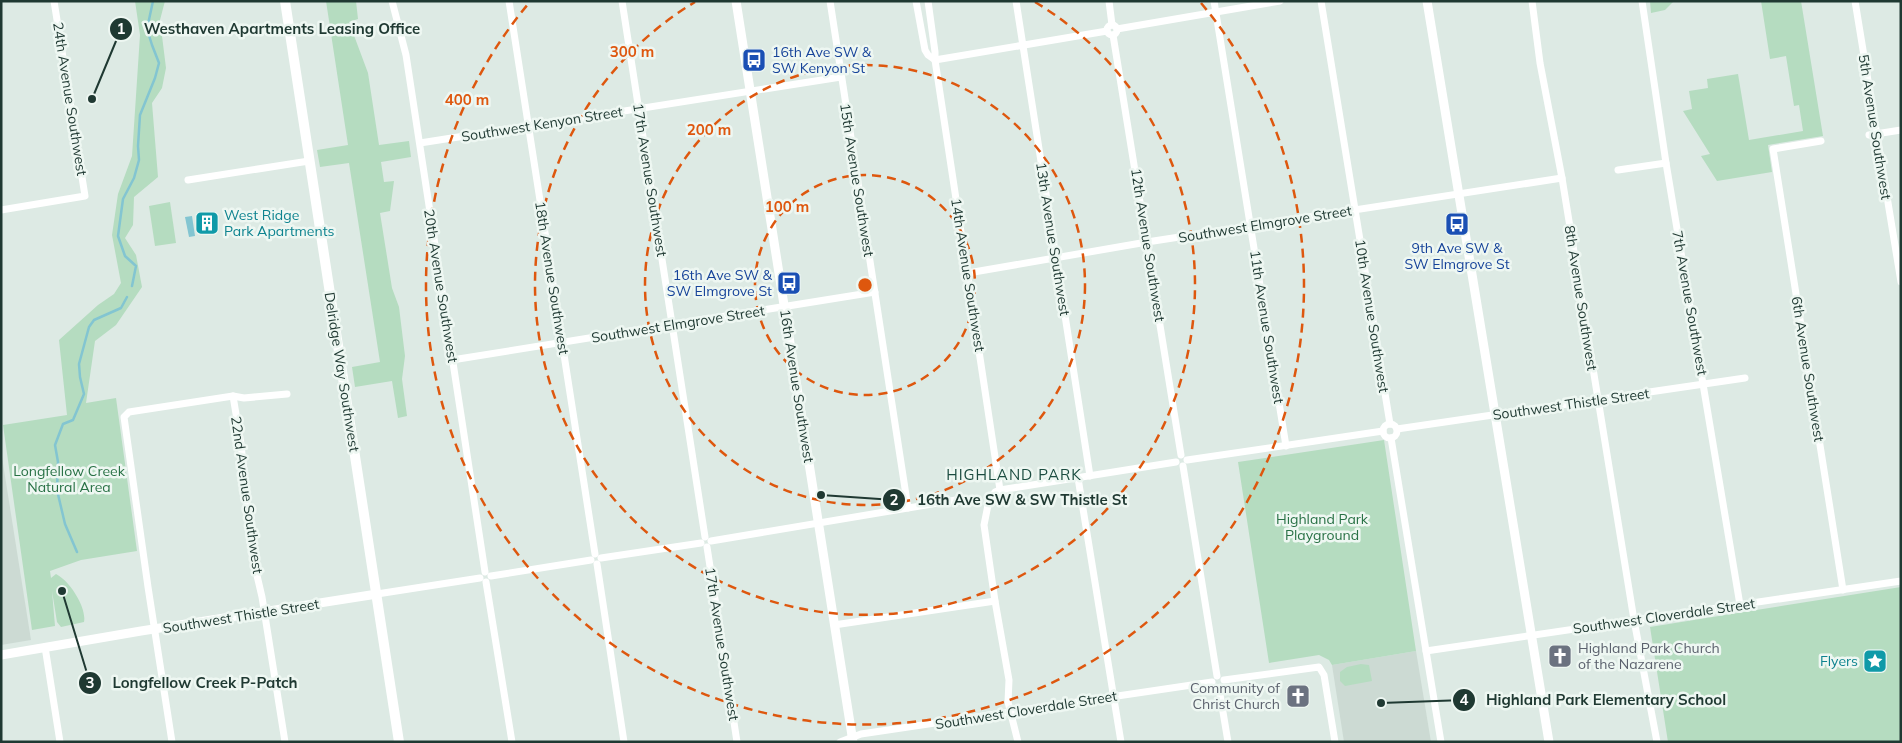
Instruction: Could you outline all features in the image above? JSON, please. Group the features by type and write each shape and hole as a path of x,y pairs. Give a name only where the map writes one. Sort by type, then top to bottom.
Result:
{"main road":[{"name":"Delridge Way Southwest","path":"285,1 400,742"}],"street":[{"name":"24th Avenue Southwest","path":"1,210 85,196 54,1"},
{"name":"20th Avenue Southwest","path":"392,1 406,55 512,742"},
{"name":"18th Avenue Southwest","path":"509,1 624,742"},
{"name":"17th Avenue Southwest","path":"622,1 737,742"},
{"name":"16th Avenue Southwest","path":"736,1 852,740"},
{"name":"15th Avenue Southwest","path":"830,1 908,508"},
{"name":"14th Avenue Southwest","path":"916,1 925,50 935,60"},
{"name":"14th Avenue Southwest","path":"928,1 935,60 1000,490"},
{"name":"13th Avenue Southwest","path":"1016,1 1090,476"},
{"name":"12th Avenue Southwest","path":"1109,1 1112,30 1181,455 1185,456 1182,463"},
{"name":"11th Avenue Southwest","path":"1214,1 1286,446"},
{"path":"935,60 1280,1"},
{"name":"10th Avenue Southwest","path":"1321,1 1390,424"},
{"path":"1427,1 1549,742"},
{"name":"8th Avenue Southwest","path":"1532,1 1540,63 1562,178 1634,620 1657,742"},
{"name":"7th Avenue Southwest","path":"1642,1 1666,163 1740,605"},
{"name":"5th Avenue Southwest","path":"1855,1 1873,134 1901,282"},
{"name":"Southwest Kenyon Street","path":"420,143 841,77"},
{"path":"1873,134 1901,130"},
{"name":"6th Avenue Southwest","path":"1821,141 1773,149 1844,590"},
{"path":"188,180 309,161"},
{"path":"1618,170 1666,163"},
{"name":"Southwest Elmgrove Street","path":"968,273 1147,242 1562,178"},
{"name":"Southwest Elmgrove Street","path":"452,360 875,292"},
{"name":"Southwest Thistle Street","path":"1398,429 1744,378"},
{"path":"172,742 123,419 125,414 233,396 244,398 286,394"},
{"name":"22nd Avenue Southwest","path":"233,396 241,444 250,538 265,612 285,742"},
{"path":"1383,431 1384,427 1394,424 1398,429 1396,435 1392,438"},
{"path":"1018,742 1008,702 1009,680 984,525 989,500 995,492 1383,431"},
{"path":"1383,431 1385,436 1392,438"},
{"path":"1392,438 1441,742"},
{"path":"1182,463 1217,676"},
{"path":"1078,478 1121,742"},
{"name":"Southwest Thistle Street","path":"1,655 962,499"},
{"name":"Southwest Cloverdale Street","path":"1426,651 1901,581"},
{"path":"834,625 995,601"},
{"path":"45,647 60,742"},
{"path":"1224,680 1314,666 1321,669 1324,675 1335,742"},
{"path":"1219,688 1214,686 1213,678 1222,676 1224,680"},
{"path":"1219,688 1223,685 1224,680"},
{"name":"Southwest Cloverdale Street","path":"840,742 852,740 861,734 1212,682"},
{"path":"1219,688 1228,742"}],"shaded area":[{"path":"1,451 31,640 1,645"},
{"path":"1416,651 1431,742 1344,742 1332,665"}],"green space":[{"name":"Longfellow Creek Natural Area","path":"135,1 165,1 160,20 166,68 162,88 152,103 158,177 134,197 133,225 125,238 136,255 142,287 116,325 95,341 86,403 116,398 137,551 81,560 50,571 51,578 56,574 61,577 76,595 83,610 84,622 61,627 57,622 52,591 55,626 32,630 3,425 67,415 59,340 98,305 114,294 121,283 112,235 118,194 132,156 140,35"},
{"path":"326,1 356,1 358,19 349,22 368,73 379,145 409,141 411,157 381,162 384,182 394,181 390,211 380,213 392,288 399,307 405,356 402,379 407,416 398,418 392,381 355,387 352,367 380,362 349,163 320,167 317,150 348,145"},
{"path":"1650,1 1674,1 1665,10 1651,13"},
{"path":"1761,1 1801,1 1823,136 1768,145 1772,172 1717,181 1701,156 1710,154 1683,111 1692,109 1689,91 1708,88 1707,79 1738,74 1749,140 1803,131 1799,105 1794,106 1786,56 1770,59"},
{"path":"170,202 176,243 155,246 149,206"},
{"name":"Highland Park Playground","path":"1384,440 1416,651 1332,665 1329,660 1319,655 1269,663 1238,462"},
{"path":"1901,587 1901,742 1668,742 1650,627"},
{"path":"1361,664 1369,665 1372,681 1345,686 1340,681 1340,672 1347,667"}],"water":[{"path":"192,216 195,236 189,237 185,217"}],"waterway":[{"path":"132,286 136,266 125,256 118,236 123,199 134,178 139,160 140,115 159,63 147,29 153,1"},
{"path":"77,552 65,524 57,490 58,462 55,445 63,424 73,420 84,394 79,364 89,327 94,320 121,308 127,297"}],"place":[{"name":"16th Ave SW & SW Kenyon St","path":"754,60"},
{"name":"Westhaven Apartments Leasing Office","path":"92,99"},
{"name":"West Ridge Park Apartments","path":"207,223"},
{"name":"9th Ave SW & SW Elmgrove St","path":"1457,224"},
{"name":"16th Ave SW & SW Elmgrove St","path":"789,283"},
{"name":"16th Ave SW & SW Thistle St","path":"821,495"},
{"name":"Longfellow Creek P-Patch","path":"62,591"},
{"name":"Highland Park Church of the Nazarene","path":"1560,656"},
{"name":"Flyers","path":"1875,661"},
{"name":"Community of Christ Church","path":"1298,696"},
{"name":"Highland Park Elementary School","path":"1381,703"}],"district":[{"name":"HIGHLAND PARK","path":"1014,475"}]}
